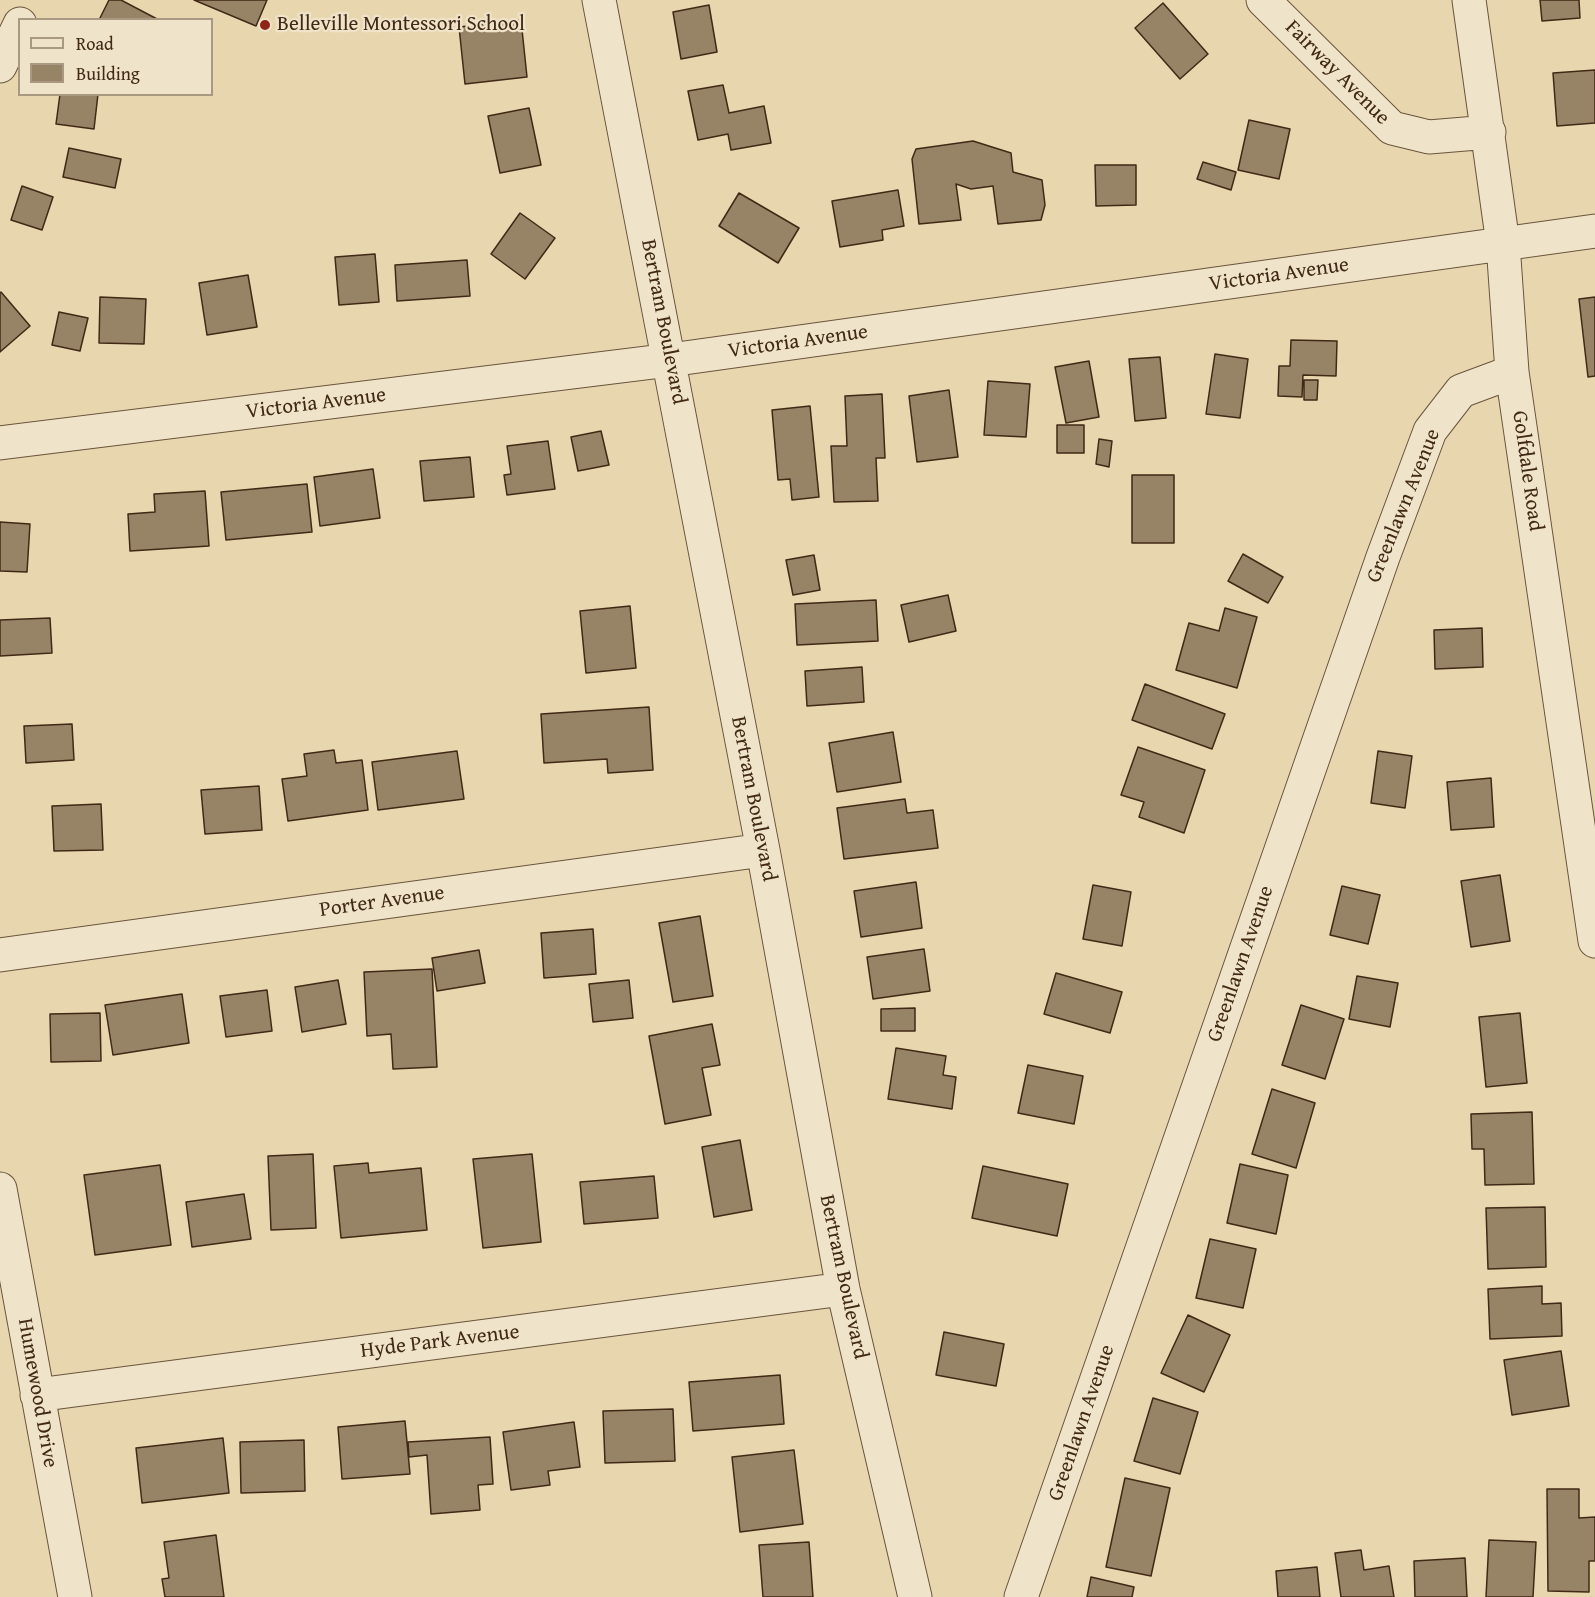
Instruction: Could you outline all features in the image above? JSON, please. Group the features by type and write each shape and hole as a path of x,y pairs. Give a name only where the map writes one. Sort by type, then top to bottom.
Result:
{"street":[{"path":"23,18 31,0"},
{"name":"Bertram Boulevard","path":"599,0 763,850 843,1289 915,1597"},
{"name":"Fairway Avenue","path":"1263,0 1392,128 1429,137 1489,132"},
{"name":"Golfdale Road","path":"1469,0 1503,244 1512,372 1595,941"},
{"path":"0,66 18,28"},
{"name":"Victoria Avenue","path":"0,443 670,360 1595,231"},
{"name":"Greenlawn Avenue","path":"1021,1597 1383,557 1430,431 1461,391 1512,372"},
{"name":"Porter Avenue","path":"0,955 763,850"},
{"name":"Humewood Drive","path":"0,1189 75,1597"},
{"name":"Hyde Park Avenue","path":"37,1395 843,1289"}],"building":[{"path":"109,0 121,0 155,18 100,18"},
{"path":"194,0 267,0 256,26"},
{"path":"1540,0 1579,0 1580,18 1542,21"},
{"path":"1163,3 1208,54 1180,79 1135,28"},
{"path":"709,5 717,52 681,59 673,12"},
{"path":"521,20 527,77 465,84 459,27"},
{"path":"1595,70 1595,123 1557,126 1553,73"},
{"path":"723,85 729,113 764,106 771,143 731,150 728,134 698,140 688,91"},
{"path":"60,96 98,96 94,129 56,124"},
{"path":"529,108 541,165 500,173 488,116"},
{"path":"1249,120 1290,129 1279,179 1238,170"},
{"path":"973,141 1011,153 1013,172 1042,180 1045,205 1041,220 998,224 993,186 971,189 956,184 961,220 919,224 912,159 916,149"},
{"path":"69,148 121,159 115,188 63,177"},
{"path":"1203,162 1236,172 1231,190 1197,179"},
{"path":"1095,165 1136,165 1136,205 1096,206"},
{"path":"22,186 53,197 42,230 11,220"},
{"path":"898,190 904,226 882,230 883,240 840,247 832,201"},
{"path":"739,193 799,228 778,263 719,226"},
{"path":"520,213 555,238 525,279 491,254"},
{"path":"375,254 379,302 339,305 335,257"},
{"path":"467,260 470,296 397,301 395,265"},
{"path":"248,275 257,327 207,335 199,283"},
{"path":"0,293 30,326 0,352"},
{"path":"100,297 146,299 144,344 99,343"},
{"path":"1595,297 1595,376 1588,377 1579,299"},
{"path":"59,312 88,318 80,351 52,345"},
{"path":"1291,340 1337,341 1336,376 1303,375 1302,397 1278,396 1279,366 1290,366"},
{"path":"1215,354 1248,359 1240,418 1206,414"},
{"path":"1160,357 1166,418 1135,421 1129,359"},
{"path":"1089,361 1099,417 1066,423 1055,367"},
{"path":"1304,380 1318,380 1317,400 1304,400"},
{"path":"988,381 1030,384 1026,437 984,435"},
{"path":"949,390 958,457 917,462 909,396"},
{"path":"882,394 885,458 876,458 878,501 834,502 831,446 847,446 845,396"},
{"path":"810,406 819,497 792,500 790,479 778,480 772,410"},
{"path":"1057,425 1084,425 1084,453 1057,453"},
{"path":"601,431 609,465 578,471 571,437"},
{"path":"1099,439 1112,441 1109,467 1096,464"},
{"path":"548,441 555,489 507,495 504,475 511,474 507,446"},
{"path":"470,457 474,497 424,501 420,461"},
{"path":"373,469 380,518 320,526 314,477"},
{"path":"1132,475 1174,475 1174,543 1132,543"},
{"path":"307,484 312,532 226,540 221,492"},
{"path":"205,491 209,546 130,551 128,514 155,512 154,494"},
{"path":"0,522 30,524 27,572 0,571"},
{"path":"1243,554 1283,577 1268,603 1228,581"},
{"path":"814,555 820,590 793,595 786,560"},
{"path":"948,595 956,631 909,642 901,605"},
{"path":"876,600 878,641 797,645 795,604"},
{"path":"630,606 636,668 586,673 580,611"},
{"path":"1225,608 1257,617 1237,688 1176,670 1189,623 1219,631"},
{"path":"50,618 52,653 0,656 0,620"},
{"path":"1482,628 1483,667 1435,669 1434,630"},
{"path":"862,667 864,702 807,706 805,671"},
{"path":"1145,684 1225,714 1212,749 1132,720"},
{"path":"649,707 653,770 608,773 607,759 544,763 541,714"},
{"path":"72,724 74,760 26,763 24,726"},
{"path":"893,732 901,782 837,792 829,743"},
{"path":"1138,747 1205,770 1184,833 1139,817 1144,802 1121,795"},
{"path":"334,750 336,763 362,760 368,810 288,821 282,779 307,776 304,754"},
{"path":"457,751 464,799 378,810 372,762"},
{"path":"1378,751 1412,756 1405,808 1371,803"},
{"path":"1491,778 1494,827 1451,830 1447,782"},
{"path":"259,786 262,830 205,834 201,790"},
{"path":"905,799 907,813 933,810 938,848 844,859 837,808"},
{"path":"101,804 103,850 54,851 52,806"},
{"path":"1500,875 1510,941 1471,947 1461,881"},
{"path":"916,882 922,928 861,937 854,891"},
{"path":"1093,885 1131,892 1122,946 1083,939"},
{"path":"1342,886 1380,895 1368,944 1330,935"},
{"path":"700,916 713,996 673,1002 659,923"},
{"path":"593,929 596,974 544,978 541,933"},
{"path":"924,949 930,991 873,999 867,957"},
{"path":"479,950 485,983 437,991 432,958"},
{"path":"432,969 437,1067 393,1069 391,1034 367,1036 364,972"},
{"path":"1056,973 1122,992 1110,1033 1044,1014"},
{"path":"1357,976 1398,983 1390,1027 1349,1019"},
{"path":"338,980 346,1024 302,1032 295,987"},
{"path":"629,980 633,1018 593,1022 589,984"},
{"path":"267,990 272,1031 226,1037 220,996"},
{"path":"182,994 189,1043 113,1055 105,1005"},
{"path":"1301,1005 1344,1019 1325,1079 1282,1065"},
{"path":"915,1008 915,1031 881,1031 881,1009"},
{"path":"100,1013 101,1061 51,1062 50,1014"},
{"path":"1520,1013 1527,1083 1486,1087 1479,1017"},
{"path":"712,1024 720,1065 702,1068 711,1115 665,1124 649,1036"},
{"path":"896,1048 946,1056 943,1075 956,1077 952,1109 888,1099"},
{"path":"1028,1065 1083,1076 1074,1124 1018,1113"},
{"path":"1272,1089 1315,1103 1296,1168 1252,1154"},
{"path":"1532,1112 1534,1184 1485,1185 1484,1149 1472,1149 1471,1114"},
{"path":"740,1140 752,1210 714,1217 702,1147"},
{"path":"313,1154 316,1228 271,1230 268,1156"},
{"path":"532,1154 541,1242 483,1248 473,1159"},
{"path":"368,1163 369,1173 421,1168 427,1230 341,1238 334,1166"},
{"path":"1240,1164 1288,1175 1276,1234 1227,1223"},
{"path":"160,1165 171,1245 95,1255 84,1175"},
{"path":"983,1166 1068,1184 1057,1236 972,1218"},
{"path":"654,1176 658,1218 584,1224 580,1182"},
{"path":"244,1194 251,1239 192,1247 186,1202"},
{"path":"1545,1207 1546,1267 1488,1269 1486,1208"},
{"path":"1210,1239 1256,1249 1243,1308 1196,1298"},
{"path":"1542,1286 1542,1304 1561,1303 1562,1336 1490,1339 1488,1289"},
{"path":"1188,1315 1230,1335 1204,1392 1161,1373"},
{"path":"944,1332 1004,1344 996,1386 936,1375"},
{"path":"1561,1351 1569,1406 1512,1415 1504,1360"},
{"path":"780,1375 784,1424 693,1431 689,1382"},
{"path":"1153,1398 1198,1412 1180,1474 1134,1461"},
{"path":"673,1409 675,1461 605,1463 603,1411"},
{"path":"405,1421 410,1474 342,1479 338,1427"},
{"path":"574,1422 580,1467 548,1471 550,1485 511,1490 503,1432"},
{"path":"490,1437 493,1484 478,1485 480,1510 431,1514 427,1455 409,1457 408,1442"},
{"path":"223,1438 229,1493 142,1503 136,1448"},
{"path":"304,1440 305,1491 241,1493 240,1442"},
{"path":"794,1450 803,1524 740,1532 732,1457"},
{"path":"1125,1478 1170,1488 1151,1576 1106,1567"},
{"path":"1547,1489 1579,1489 1579,1518 1595,1517 1595,1561 1589,1561 1589,1592 1548,1591"},
{"path":"216,1535 224,1597 165,1597 162,1579 169,1578 164,1542"},
{"path":"1489,1540 1536,1542 1533,1597 1486,1597"},
{"path":"809,1542 813,1597 763,1597 759,1545"},
{"path":"1361,1550 1364,1570 1389,1566 1394,1597 1341,1597 1335,1553"},
{"path":"1465,1558 1467,1597 1415,1597 1414,1561"},
{"path":"1317,1567 1320,1597 1278,1597 1276,1571"},
{"path":"1091,1577 1134,1587 1132,1597 1087,1597"}],"place":[{"name":"Belleville Montessori School","path":"265,25"}]}
